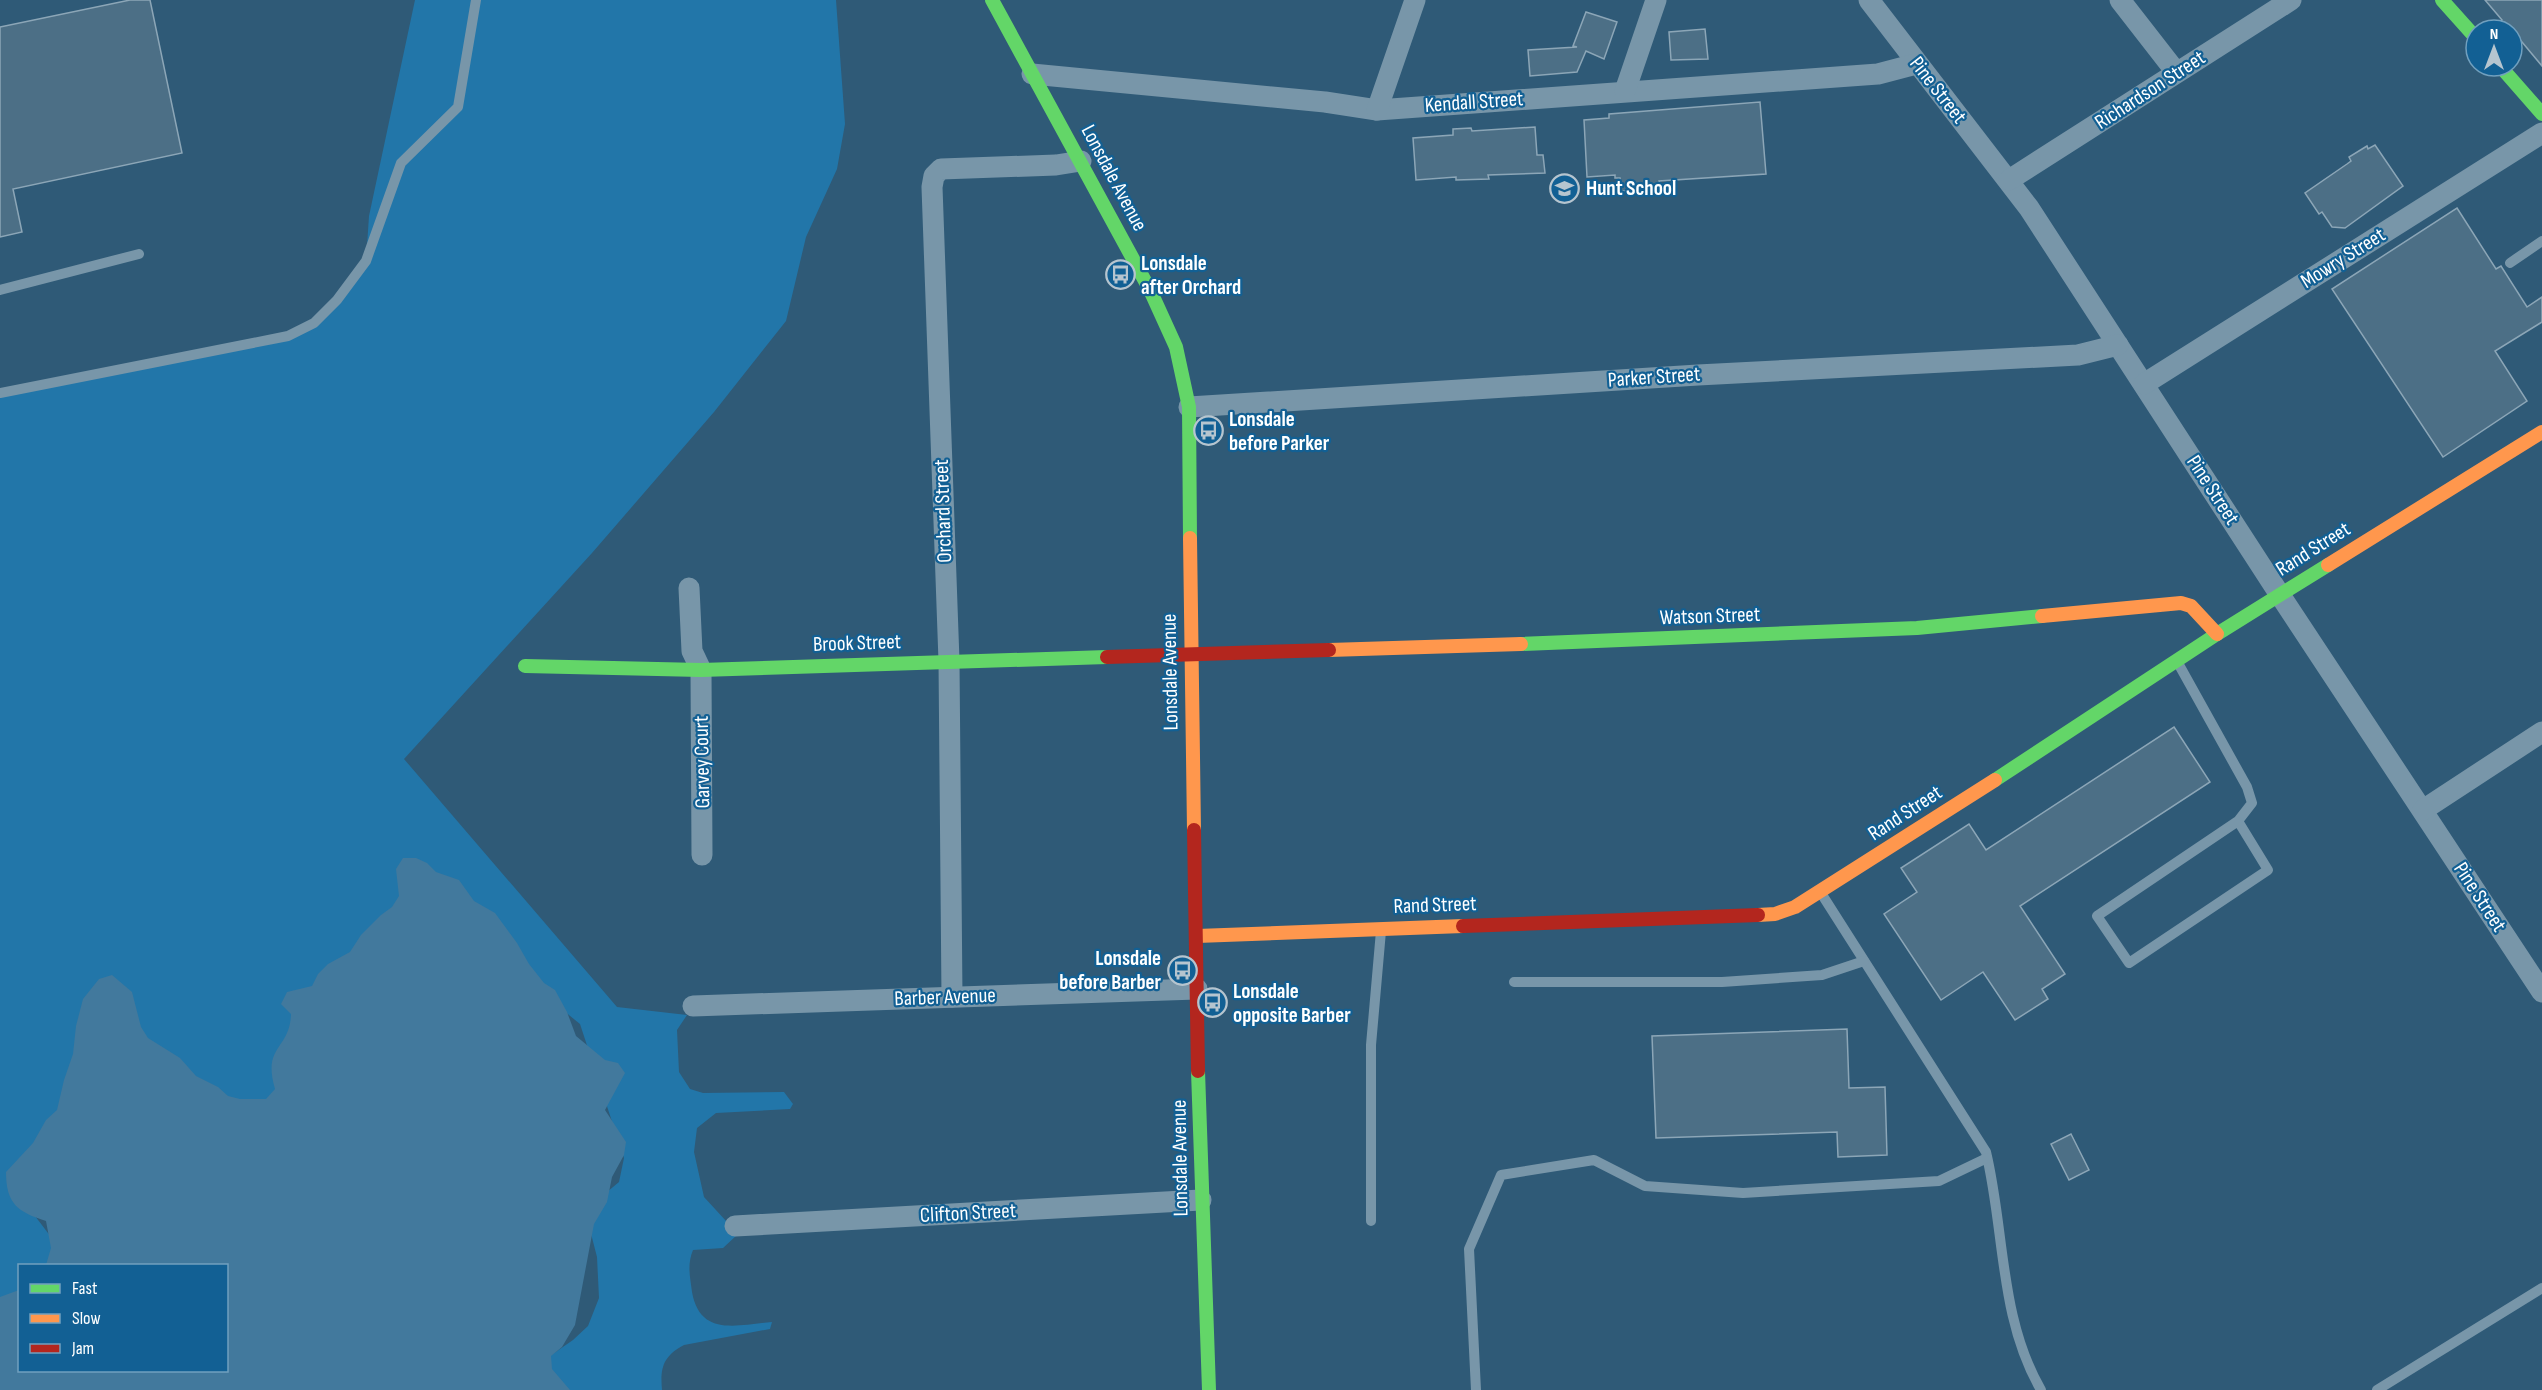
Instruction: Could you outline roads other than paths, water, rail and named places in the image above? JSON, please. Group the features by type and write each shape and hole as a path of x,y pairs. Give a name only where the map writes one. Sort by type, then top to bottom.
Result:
{"street":[{"name":"Lonsdale Avenue","path":"992,0 1151,292 1176,347 1189,407 1190,656 1201,1200 1209,1390"},
{"path":"1377,110 1415,0"},
{"path":"1625,91 1656,0"},
{"name":"Pine Street","path":"1869,0 1916,64 2009,180 2542,992"},
{"name":"Richardson Street","path":"2009,180 2291,0"},
{"path":"2444,0 2464,24"},
{"path":"2124,2 2176,72"},
{"name":"Kendall Street","path":"1032,74 1325,102 1377,110 1878,74 1916,64"},
{"path":"2517,78 2534,90 2542,114"},
{"name":"Mowry Street","path":"2144,384 2542,133"},
{"name":"Orchard Street","path":"952,997 949,662 932,187 934,176 941,169 1056,165 1081,161"},
{"name":"Parker Street","path":"1189,407 1698,375 2078,355 2118,345"},
{"name":"Rand Street","path":"1197,936 1775,914 1795,907 2067,734 2176,660 2542,432"},
{"name":"Garvey Court","path":"688,588 692,651 701,670 702,855"},
{"name":"Watson Street","path":"1190,656 1707,638 1917,628 2165,603 2181,603 2191,606 2217,634"},
{"name":"Brook Street","path":"525,666 701,670 1190,656"},
{"path":"2423,810 2542,732"},
{"name":"Barber Avenue","path":"693,1006 1197,988"},
{"name":"Clifton Street","path":"735,1226 1201,1200"}],"lane":[{"path":"0,393 288,336 314,323 337,300 366,261 401,163 458,106 476,0"},
{"path":"2510,263 2542,241"},
{"path":"0,290 139,254"},
{"path":"2176,660 2247,788 2252,803 2238,821 2097,916 2129,963 2268,870 2238,821"},
{"path":"1821,892 1986,1152 2011,1311 2029,1370 2041,1390"},
{"path":"1371,1221 1371,1045 1382,928"},
{"path":"1514,981 1722,982 1822,975 1864,961"},
{"path":"1476,1390 1469,1249 1501,1175 1594,1160 1646,1186 1743,1193 1939,1181 1987,1158"},
{"path":"2377,1390 2542,1288"}],"place":[{"name":"Hunt School","path":"1565,188"},
{"name":"Lonsdale after Orchard","path":"1120,275"},
{"name":"Lonsdale before Parker","path":"1208,431"},
{"name":"Lonsdale before Barber","path":"1182,970"},
{"name":"Lonsdale opposite Barber","path":"1212,1003"}]}
